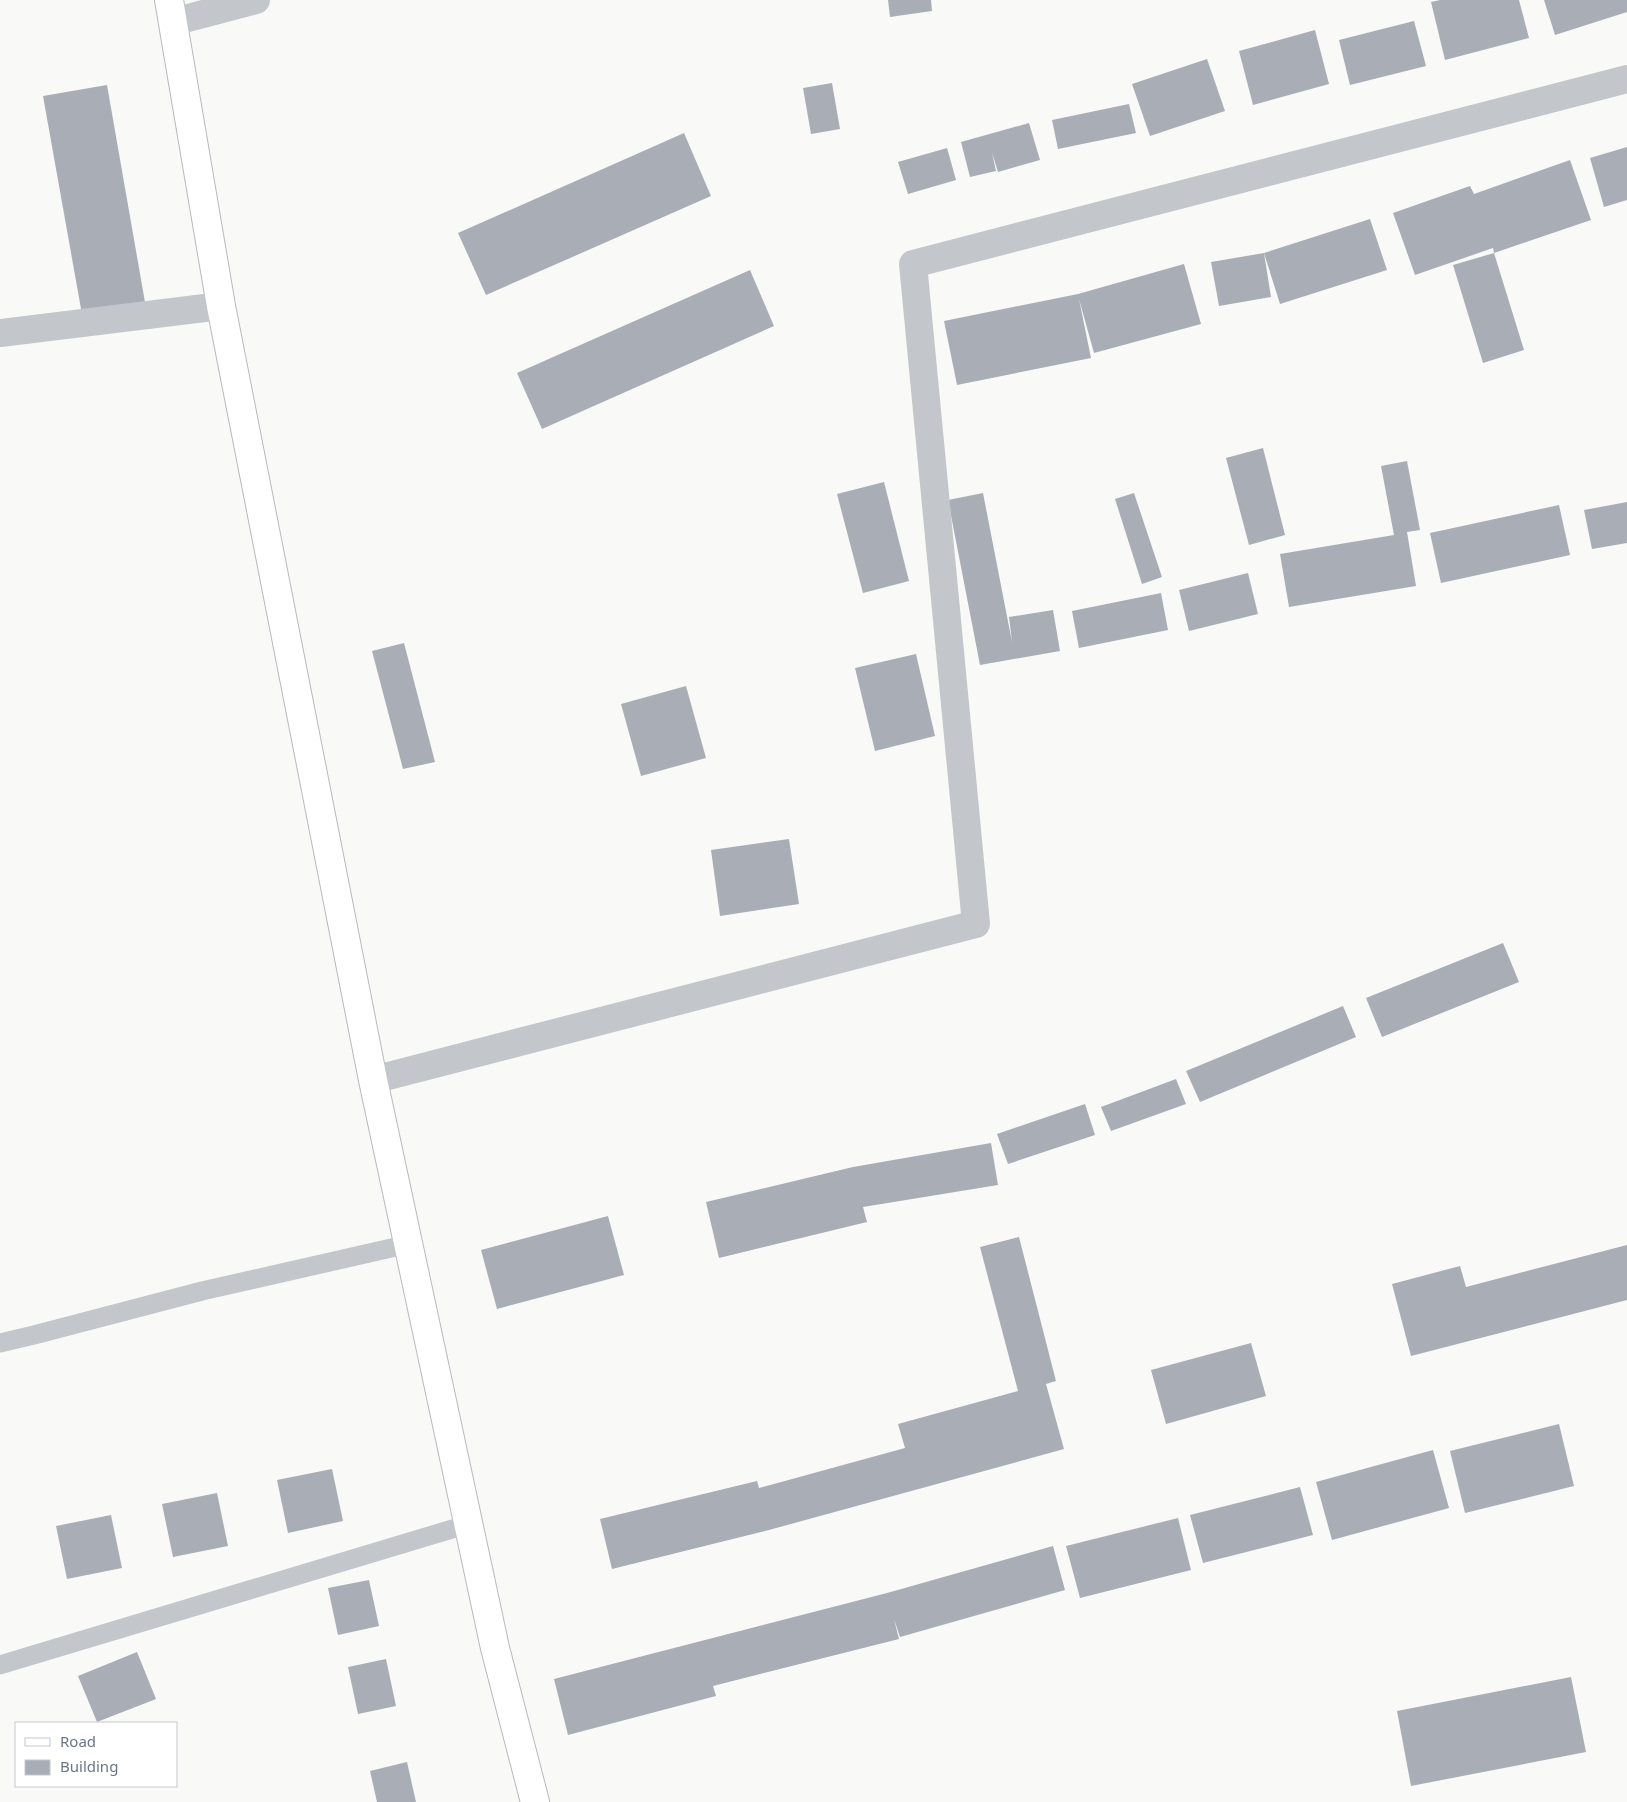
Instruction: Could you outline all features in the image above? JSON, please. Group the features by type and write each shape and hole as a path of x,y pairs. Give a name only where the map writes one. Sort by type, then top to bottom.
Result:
{"street":[{"path":"256,0 171,11 221,306 373,1080 495,1648 535,1802"},
{"path":"373,1080 976,924 913,264 1627,79"},
{"path":"0,333 221,306"}],"lane":[{"path":"0,1342 34,1335 202,1291 409,1244"},
{"path":"0,1665 469,1524"}],"building":[{"path":"888,0 931,0 932,11 890,17"},
{"path":"1440,0 1519,0 1529,38 1445,60 1431,2"},
{"path":"1544,0 1627,0 1627,12 1555,35"},
{"path":"1414,21 1426,66 1350,85 1339,40"},
{"path":"1315,30 1329,84 1253,105 1239,51"},
{"path":"1207,59 1225,111 1150,136 1132,84"},
{"path":"832,83 840,129 811,134 803,88"},
{"path":"107,85 146,308 83,320 43,96"},
{"path":"1129,104 1136,133 1058,149 1052,120"},
{"path":"1029,123 1040,160 998,172 992,153 996,171 970,177 961,142"},
{"path":"684,133 711,196 486,295 458,233"},
{"path":"1627,147 1627,200 1604,207 1590,158"},
{"path":"947,148 956,180 908,194 898,162"},
{"path":"1570,160 1591,220 1494,253 1493,248 1415,275 1393,213 1470,186 1474,194"},
{"path":"1370,219 1387,270 1280,304 1264,253"},
{"path":"1264,253 1271,297 1219,306 1211,262"},
{"path":"1494,253 1524,350 1483,363 1453,265"},
{"path":"1184,264 1201,324 1094,353 1079,299 1091,358 957,385 944,321 1078,294"},
{"path":"750,270 774,326 542,429 517,373"},
{"path":"1263,448 1285,535 1249,545 1226,458"},
{"path":"1407,461 1420,530 1407,532 1416,586 1289,607 1280,554 1394,535 1381,466"},
{"path":"884,482 909,581 863,593 837,494"},
{"path":"983,493 1012,642 1009,617 1053,610 1060,651 980,665 948,500"},
{"path":"1134,493 1162,577 1142,584 1115,499"},
{"path":"1627,502 1627,543 1592,549 1584,510"},
{"path":"1559,505 1570,555 1441,583 1430,533"},
{"path":"1248,573 1258,614 1189,631 1179,590"},
{"path":"1161,593 1168,630 1079,648 1072,611"},
{"path":"404,643 435,762 403,769 372,651"},
{"path":"916,654 935,736 875,751 855,668"},
{"path":"686,686 706,758 641,776 621,704"},
{"path":"789,839 799,904 720,916 711,850"},
{"path":"1503,943 1519,982 1382,1037 1366,998"},
{"path":"1343,1006 1356,1037 1200,1102 1186,1071"},
{"path":"1176,1079 1186,1104 1111,1131 1101,1107"},
{"path":"1085,1104 1095,1135 1008,1164 997,1134"},
{"path":"991,1143 998,1185 863,1207 867,1222 719,1258 706,1202 853,1167"},
{"path":"608,1216 624,1275 497,1309 481,1250"},
{"path":"1019,1237 1056,1381 1046,1384 1064,1449 769,1530 612,1569 600,1519 757,1481 759,1488 905,1448 898,1424 1018,1391 980,1247"},
{"path":"1627,1245 1627,1300 1411,1356 1392,1284 1460,1266 1466,1287"},
{"path":"1251,1343 1266,1396 1166,1424 1151,1370"},
{"path":"1559,1424 1574,1486 1465,1513 1450,1451"},
{"path":"1433,1450 1449,1508 1332,1540 1316,1482"},
{"path":"332,1469 343,1521 288,1533 277,1480"},
{"path":"1300,1487 1313,1535 1203,1563 1190,1515"},
{"path":"217,1493 228,1546 173,1557 162,1504"},
{"path":"111,1515 122,1568 67,1579 56,1526"},
{"path":"1178,1518 1191,1570 1080,1598 1066,1546"},
{"path":"1053,1546 1065,1590 900,1637 894,1619 899,1639 713,1686 716,1696 568,1735 554,1679 887,1593"},
{"path":"369,1580 379,1626 338,1635 328,1588"},
{"path":"137,1652 156,1699 97,1722 78,1676"},
{"path":"386,1659 396,1706 358,1714 348,1667"},
{"path":"1571,1677 1586,1752 1411,1786 1397,1711"},
{"path":"407,1762 416,1802 377,1802 370,1771"}]}
